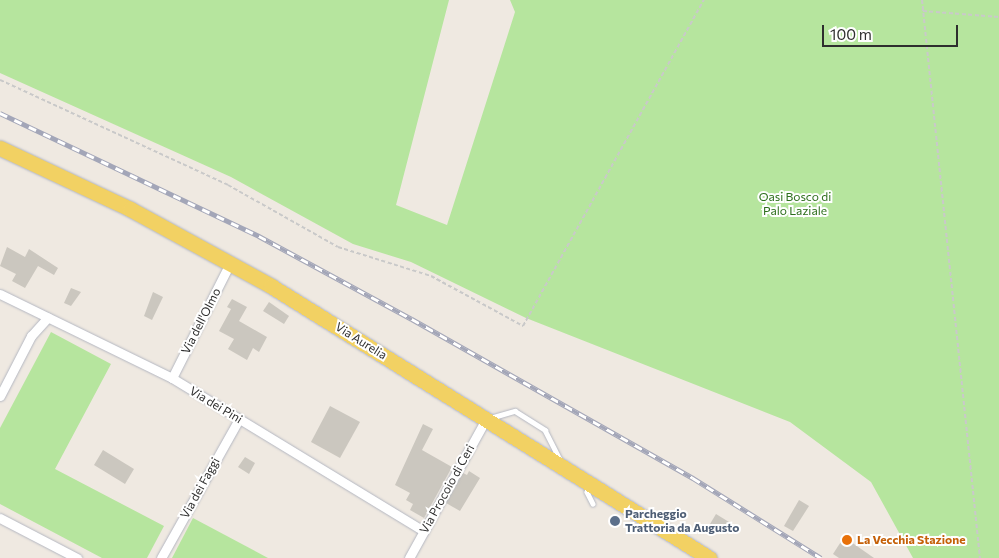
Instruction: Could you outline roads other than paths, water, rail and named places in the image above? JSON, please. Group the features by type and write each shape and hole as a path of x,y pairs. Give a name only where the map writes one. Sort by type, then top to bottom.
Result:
{"main road":[{"name":"Via Aurelia","path":"0,148 130,209 230,263 709,558"},
{"path":"693,547 715,558"}],"street":[{"name":"Via dell'Olmo","path":"172,378 230,263"},
{"name":"Via dei Pini","path":"0,294 172,378 424,531"},
{"path":"0,396 31,336 48,317"},
{"name":"Via dei Faggi","path":"161,558 240,418"},
{"name":"Via Procoio di Ceri","path":"409,558 486,420"},
{"path":"0,518 77,558"}],"lane":[{"path":"486,420 515,411 545,430 564,468"},
{"path":"590,484 587,492 593,504"}],"railway":[{"path":"0,113 259,236 412,319 693,478 821,558"}],"place":[{"name":"Parcheggio Trattoria da Augusto","path":"615,521"},
{"name":"La Vecchia Stazione","path":"847,540"}],"park label":[{"name":"Oasi Bosco di Palo Laziale","path":"795,204"}]}
